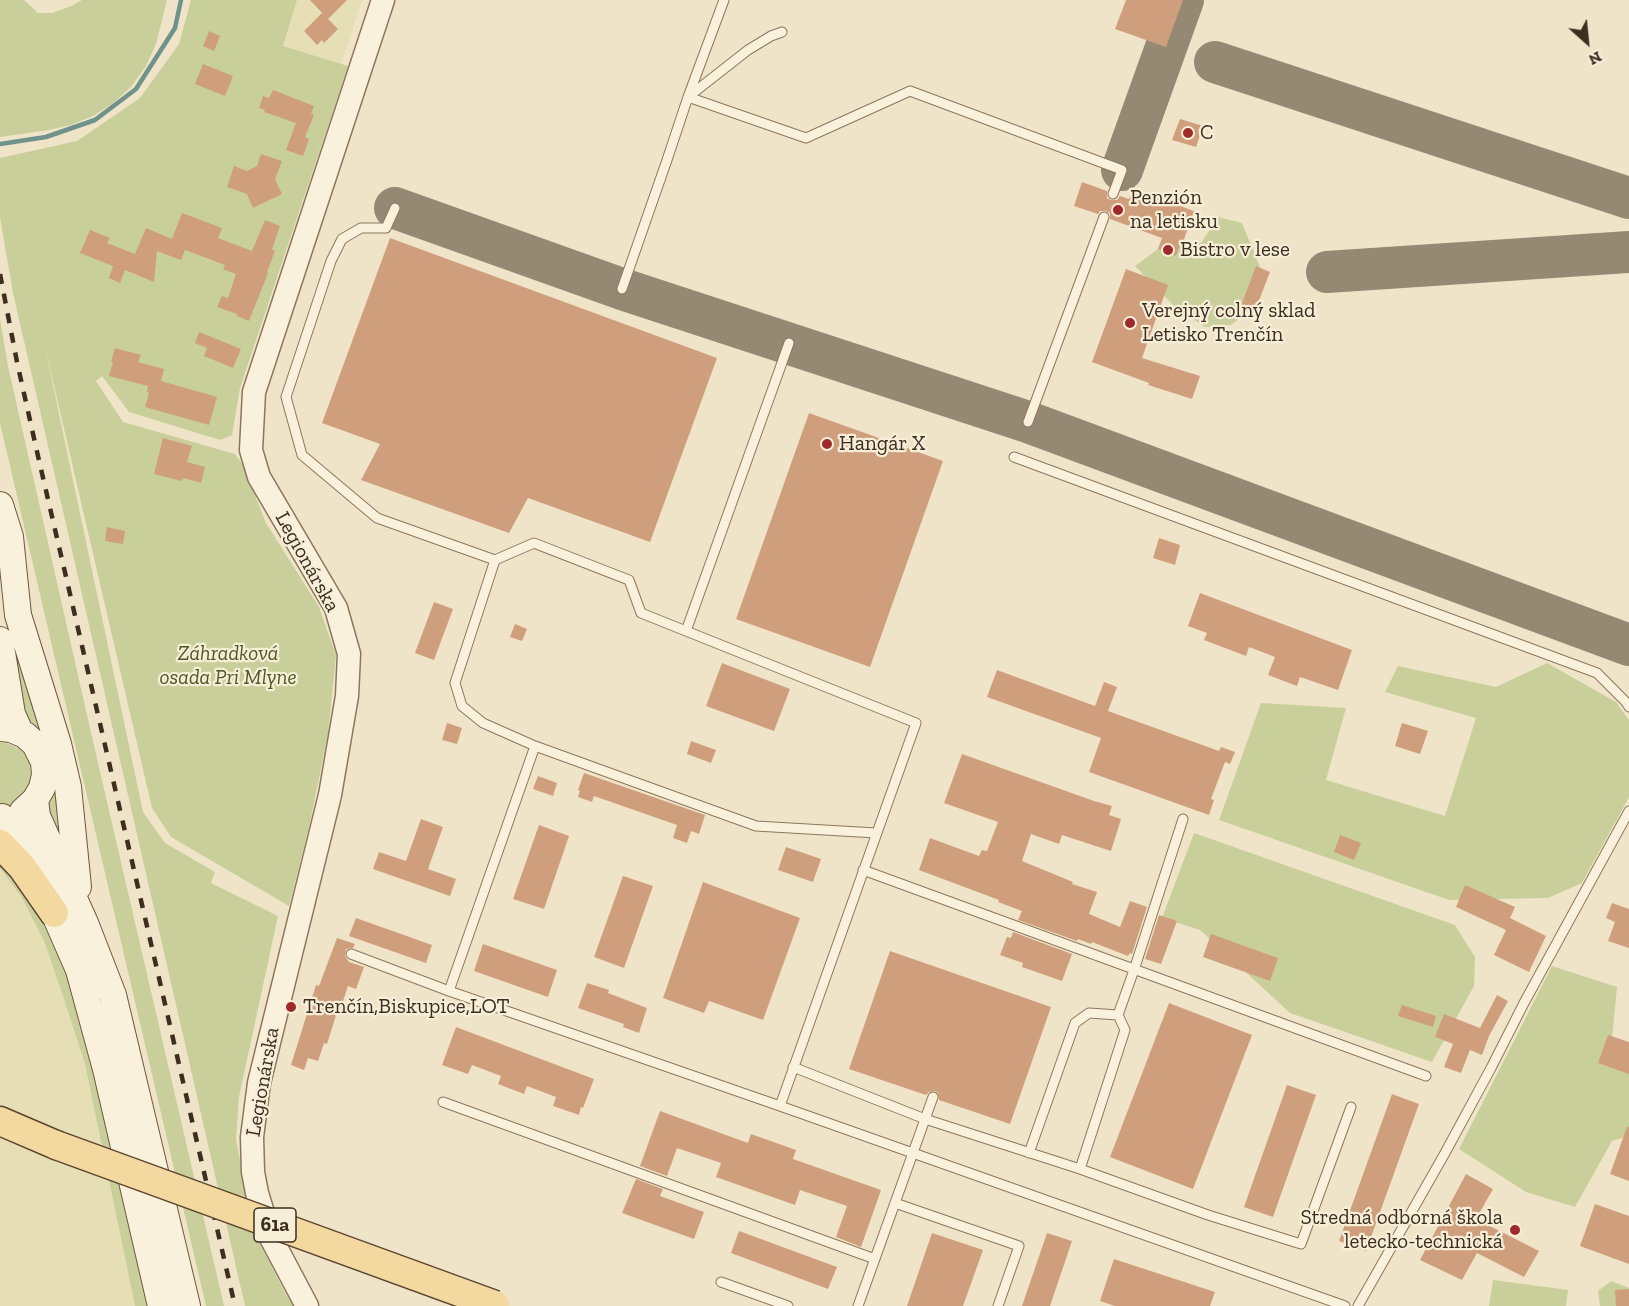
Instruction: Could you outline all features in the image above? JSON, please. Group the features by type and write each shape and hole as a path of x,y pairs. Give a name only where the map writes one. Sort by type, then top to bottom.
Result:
{"main road":[{"path":"0,505 10,537 18,615 58,744 68,787 76,874 85,923"},
{"path":"0,640 12,714 10,730 35,744 44,762 44,782 35,800 1,826 22,867 54,913 79,970 106,1069 161,1306"},
{"path":"35,800 37,816 85,923 112,995 187,1306"},
{"name":"61a","path":"0,1121 56,1145 495,1306"},
{"name":"61a","path":"0,1128 56,1145"}],"street":[{"name":"Legionárska","path":"307,1306 270,1236 253,1172 252,1137 259,1083 330,795 347,696 349,654 336,608 259,477 251,450 254,392 383,0"}],"lane":[{"path":"622,289 724,0"},
{"path":"688,97 748,50 782,32"},
{"path":"688,97 806,138 910,91 1122,170 1113,194"},
{"path":"395,208 386,228 361,228 342,239 331,261 286,397 302,455 377,518 495,560 534,543 629,580 641,613 916,723 780,1106"},
{"path":"1028,422 1104,217"},
{"path":"686,632 789,343"},
{"path":"1014,457 1597,673 1629,707"},
{"path":"495,560 455,682 462,706 483,723 535,746 756,826 876,833"},
{"path":"448,991 535,746"},
{"path":"1358,1306 1455,1134 1629,811"},
{"path":"1080,1169 1125,1030 1118,1015 1183,819"},
{"path":"863,870 1426,1076"},
{"path":"351,954 448,991 1345,1306"},
{"path":"1029,1153 1075,1023 1089,1013 1118,1015"},
{"path":"793,1067 925,1119 1080,1169 1208,1215 1301,1244 1351,1107"},
{"path":"858,1306 933,1097"},
{"path":"443,1102 875,1259"},
{"path":"896,1203 1019,1246 998,1306"},
{"path":"721,1281 788,1306"}],"shaded area":[{"path":"297,0 362,0 341,64 283,46"},
{"path":"0,868 21,896 44,941 85,1064 135,1306 0,1306"}],"green space":[{"path":"0,0 24,0 38,13 52,13 82,0 167,0 156,44 146,66 131,87 112,104 93,116 71,125 0,137"},
{"name":"Záhradková osada Pri Mlyne","path":"191,0 297,0 283,46 348,66 240,388 232,435 220,440 129,412 102,376 96,381 123,422 235,454 243,465 266,523 319,607 336,655 328,734 309,827 289,906 171,837 152,808 45,347 143,812 165,843 215,872 211,883 278,916 239,1097 236,1140 255,1234 294,1306 245,1306 13,293 0,218 0,158 77,141 140,98 179,44"},
{"path":"1218,217 1242,223 1260,267 1248,312 1231,325 1205,327 1175,307 1135,266 1158,249 1201,243"},
{"path":"0,319 8,366 92,737 224,1306 206,1306 0,423"},
{"path":"12,621 51,743 68,866 54,838 28,726 18,707"},
{"path":"1547,663 1616,702 1629,720 1629,797 1582,883 1548,898 1449,900 1219,820 1261,703 1346,708 1326,780 1445,816 1476,718 1385,692 1398,666 1496,687"},
{"path":"0,743 16,747 24,753 32,773 26,793 9,805 0,806"},
{"path":"1194,833 1455,925 1475,957 1474,986 1432,1062 1290,1013 1200,930 1162,918"},
{"path":"0,856 52,933 74,992 106,1113 147,1306 135,1306 85,1064 61,990 44,941 21,896 0,868"},
{"path":"1552,966 1617,987 1611,1050 1629,1058 1629,1136 1612,1141 1575,1207 1526,1192 1459,1149"},
{"path":"1493,1280 1568,1290 1566,1306 1489,1306"},
{"path":"1611,1281 1629,1288 1629,1306 1600,1306 1598,1291"}],"building":[{"path":"310,0 347,0 328,19"},
{"path":"1126,0 1183,0 1166,47 1115,29"},
{"path":"322,13 338,29 324,43 322,40 317,45 304,31"},
{"path":"209,31 220,36 214,51 203,46"},
{"path":"203,64 233,76 225,96 195,84"},
{"path":"273,90 314,106 311,114 314,115 305,137 309,139 303,156 286,150 296,123 264,112 265,110 259,108 263,96 269,98"},
{"name":"C","path":"1180,119 1203,126 1196,147 1172,140"},
{"path":"261,154 282,161 275,179 282,194 253,208 247,194 227,187 234,166 247,171 257,166"},
{"path":"1082,182 1107,191 1107,198 1111,200 1117,200 1120,196 1129,199 1133,189 1194,211 1176,256 1158,249 1162,238 1110,219 1110,213 1106,211 1100,211 1098,214 1074,206"},
{"path":"182,213 222,228 218,238 252,251 265,220 280,226 272,249 275,251 268,273 249,321 217,307 222,296 228,298 236,274 223,269 225,265 185,250 181,260 157,251 154,282 125,270 120,283 109,278 113,266 80,253 90,230 110,238 107,243 135,254 146,228 172,239"},
{"path":"390,238 717,358 650,542 528,498 509,533 361,480 380,444 322,423"},
{"path":"1256,266 1270,272 1255,311 1241,306"},
{"name":"Verejný colný sklad Letisko Trenčín","path":"1126,269 1168,285 1142,358 1200,376 1192,399 1148,385 1149,383 1092,362"},
{"path":"199,332 241,349 233,368 204,356 207,348 195,343"},
{"path":"115,348 141,355 138,362 164,369 161,381 217,397 209,425 145,407 149,393 147,392 148,386 109,376"},
{"path":"809,413 943,461 870,667 736,619"},
{"path":"163,438 192,446 187,462 205,467 201,483 154,474"},
{"path":"107,527 125,531 123,544 105,541"},
{"path":"1159,538 1180,545 1175,565 1153,558"},
{"path":"1200,593 1352,650 1338,690 1300,677 1297,686 1268,675 1275,657 1249,647 1246,656 1204,640 1207,633 1188,626"},
{"path":"434,602 453,609 434,660 415,653"},
{"path":"515,624 527,629 522,641 510,637"},
{"path":"722,663 790,689 774,731 706,706"},
{"path":"997,670 1095,706 1104,682 1117,687 1108,711 1219,751 1221,747 1235,752 1230,764 1225,762 1211,799 1214,800 1209,815 1089,772 1101,738 987,697"},
{"path":"447,723 462,728 457,744 442,740"},
{"path":"1402,723 1428,731 1420,754 1395,746"},
{"path":"691,741 716,750 711,763 687,754"},
{"path":"962,754 1112,806 1109,815 1121,819 1111,851 1062,835 1059,844 1031,834 1022,861 1073,882 1072,884 1097,892 1089,914 1120,927 1130,901 1147,907 1132,954 1128,956 1092,942 1091,944 1078,939 1077,941 1018,920 1022,911 919,870 930,838 979,856 982,850 987,851 998,822 944,803"},
{"path":"584,773 705,815 699,834 691,831 687,843 673,838 677,825 594,796 592,802 578,797"},
{"path":"538,776 557,783 553,796 533,789"},
{"path":"421,819 443,827 428,869 456,879 450,896 373,869 379,852 406,861"},
{"path":"539,825 569,836 544,909 513,899"},
{"path":"1340,835 1361,843 1354,860 1334,852"},
{"path":"786,847 821,859 813,882 778,870"},
{"path":"623,876 653,886 624,968 594,957"},
{"path":"703,882 800,918 763,1020 709,1001 704,1013 663,998"},
{"path":"1465,885 1515,907 1510,918 1546,936 1529,972 1494,955 1506,930 1456,907"},
{"path":"1612,903 1629,909 1629,948 1608,941 1615,922 1606,918"},
{"path":"1159,915 1177,921 1161,964 1145,959"},
{"path":"356,918 432,945 426,963 349,936"},
{"path":"1013,932 1072,954 1062,981 1022,967 1023,963 1000,955 1007,937 1011,938"},
{"path":"1211,934 1278,958 1270,981 1203,957"},
{"path":"337,938 355,944 353,948 346,949 345,956 349,962 364,967 356,989 348,986 327,1044 324,1043 318,1061 308,1058 304,1070 291,1065 316,985 319,986"},
{"path":"483,944 557,970 548,997 474,971"},
{"path":"890,951 1051,1007 1010,1124 939,1100 938,1093 935,1091 926,1095 849,1069"},
{"path":"587,983 609,990 608,993 647,1008 639,1033 623,1027 624,1024 578,1008"},
{"path":"1497,995 1508,1001 1489,1036 1482,1055 1470,1050 1461,1073 1444,1067 1453,1044 1435,1037 1444,1014 1480,1028"},
{"path":"1169,1003 1252,1035 1193,1189 1110,1157"},
{"path":"1402,1005 1436,1016 1433,1027 1398,1016"},
{"path":"456,1027 594,1079 579,1115 553,1106 556,1097 527,1086 524,1094 498,1084 501,1076 472,1065 468,1074 442,1065"},
{"path":"1608,1035 1629,1042 1629,1074 1598,1063"},
{"path":"1287,1085 1316,1095 1273,1217 1244,1207"},
{"path":"1392,1094 1419,1104 1366,1251 1339,1241"},
{"path":"660,1111 748,1143 751,1134 796,1150 793,1159 881,1190 861,1247 836,1237 847,1206 800,1190 795,1205 716,1177 721,1163 677,1148 667,1176 640,1166"},
{"path":"1627,1127 1629,1127 1629,1181 1610,1174"},
{"path":"1466,1174 1493,1189 1476,1219 1539,1251 1524,1277 1477,1253 1462,1280 1420,1260"},
{"path":"636,1179 663,1189 660,1196 704,1212 694,1239 622,1213"},
{"path":"1595,1204 1629,1216 1629,1264 1580,1246"},
{"path":"739,1231 837,1267 828,1289 731,1253"},
{"path":"932,1233 983,1250 963,1306 907,1306"},
{"path":"1047,1233 1072,1241 1050,1306 1022,1306"},
{"path":"1114,1259 1215,1292 1210,1306 1115,1306 1100,1301"},
{"path":"1629,1289 1629,1306 1616,1306 1615,1290"}],"waterway":[{"path":"0,144 46,137 95,120 136,89 175,28 181,0"}],"taxiway":[{"path":"1122,170 1183,0"},
{"path":"1215,62 1629,198"},
{"path":"395,208 622,289 1028,422 1629,645"},
{"path":"1327,272 1629,252"}],"railway":[{"path":"0,274 38,456 235,1306"}],"place":[{"name":"C","path":"1188,133"},
{"name":"Penzión na letisku","path":"1118,210"},
{"name":"Bistro v lese","path":"1168,250"},
{"name":"Verejný colný sklad Letisko Trenčín","path":"1130,323"},
{"name":"Hangár X","path":"827,444"},
{"name":"Trenčín,Biskupice,LOT","path":"291,1007"},
{"name":"Stredná odborná škola letecko-technická","path":"1515,1230"}]}
